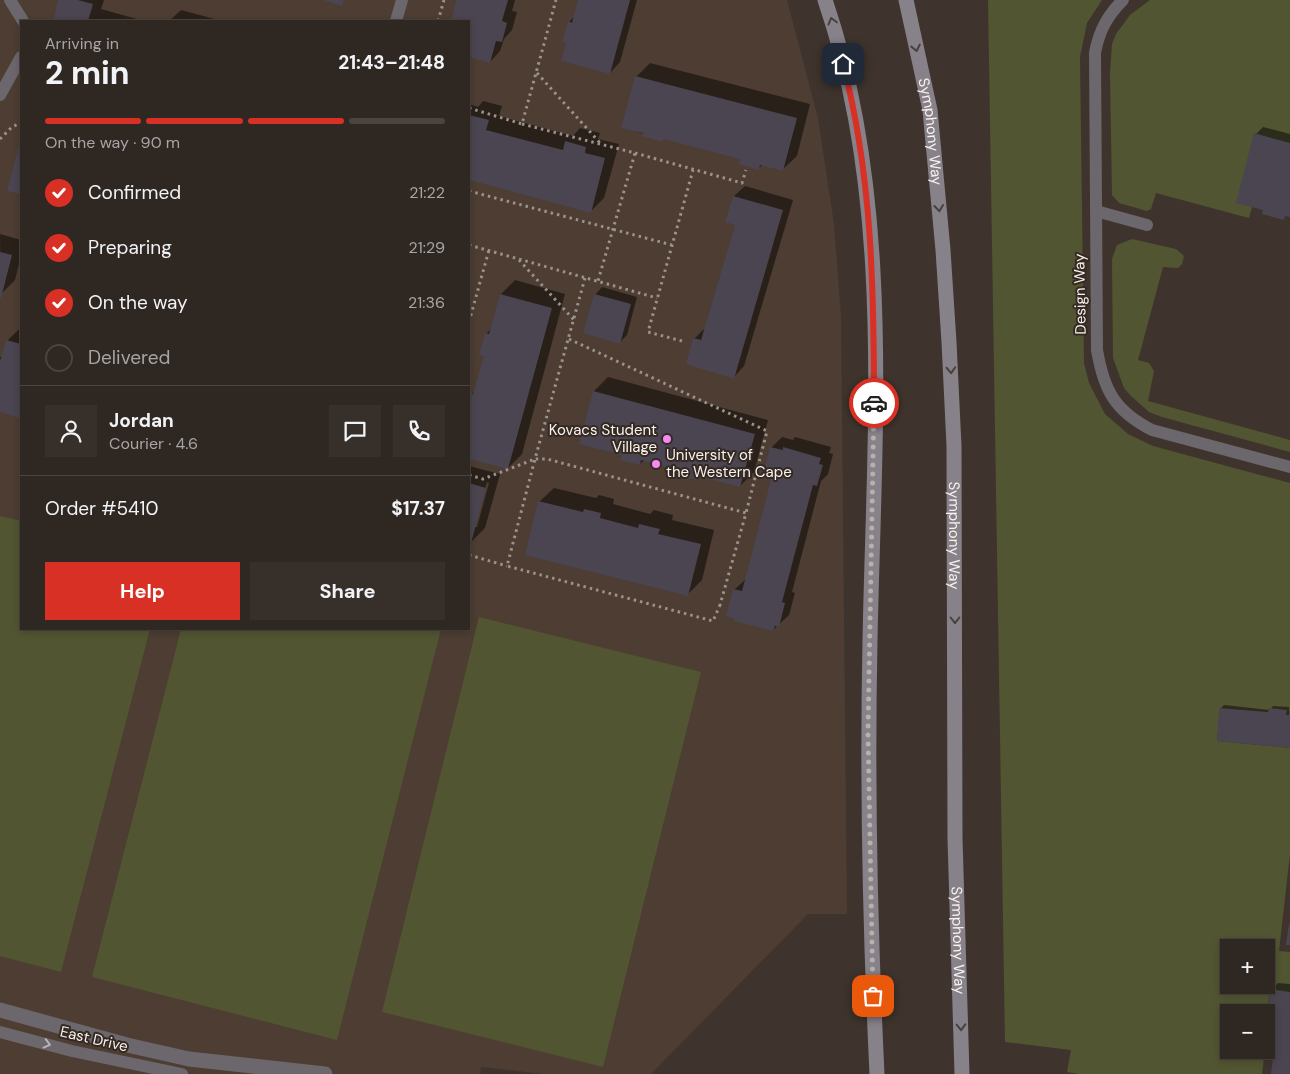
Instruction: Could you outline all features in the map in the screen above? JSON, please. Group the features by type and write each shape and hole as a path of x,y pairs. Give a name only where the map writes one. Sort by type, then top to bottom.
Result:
{"main road":[{"path":"825,0 848,81 860,142 870,227 875,346 868,733 871,937 877,1074"},
{"name":"Symphony Way","path":"906,0 930,110 943,250 951,370 954,446 956,838 962,1074"}],"street":[{"path":"0,1010 127,1045 189,1059 325,1074"}],"lane":[{"path":"10,0 22,20"},
{"path":"396,20 402,0"},
{"name":"Design Way","path":"1123,0 1110,12 1099,32 1095,53 1097,350 1101,372 1108,391 1117,405 1133,420 1152,430 1290,467"},
{"path":"0,95 20,59"},
{"path":"1096,211 1147,225"},
{"name":"East Drive","path":"0,1032 72,1051 182,1074"}],"path":[{"path":"438,20 444,0"},
{"path":"522,124 556,0"},
{"path":"536,72 602,144"},
{"path":"470,108 742,183 746,170"},
{"path":"0,138 12,127 20,123"},
{"path":"598,281 635,153"},
{"path":"682,340 648,332 693,170"},
{"path":"470,190 672,245"},
{"path":"470,245 657,298"},
{"path":"470,318 489,250"},
{"path":"518,259 574,320"},
{"path":"508,566 585,278"},
{"path":"470,555 713,621 720,605 767,431 569,339"},
{"path":"470,475 482,479 535,460 547,459 746,512"},
{"path":"720,605 725,607"}],"shaded area":[{"name":"University of the Western Cape","path":"0,0 787,0 818,118 834,224 841,316 847,914 808,914 651,1074 542,1074 481,1067 480,1074 0,1074"}],"green space":[{"path":"988,0 1102,0 1087,23 1080,57 1084,363 1089,383 1105,414 1128,434 1153,446 1290,483 1290,715 1286,715 1287,710 1269,708 1268,712 1220,708 1217,741 1290,748 1290,854 1279,951 1290,952 1290,992 1275,990 1275,939 1220,939 1220,994 1269,994 1268,1004 1220,1004 1220,1059 1264,1059 1262,1074 1079,1074 1067,1072 1071,1050 1005,1042"},
{"path":"1150,0 1290,0 1290,143 1254,133 1252,207 1249,218 1156,193 1151,209 1147,211 1119,203 1112,195 1110,73 1112,44 1116,34 1130,15"},
{"path":"1132,239 1176,249 1184,256 1182,264 1178,268 1163,267 1138,360 1149,363 1154,371 1148,401 1290,440 1290,452 1149,412 1124,388 1113,358 1112,259 1117,245"},
{"path":"0,516 20,521 20,630 150,630 61,972 0,956"},
{"path":"479,617 701,672 603,1067 382,1012"},
{"path":"181,630 441,630 337,1040 92,977"}],"building":[{"path":"58,0 78,0 93,4 88,20 53,20"},
{"path":"323,0 344,0 342,6"},
{"path":"456,0 508,0 502,21 507,23 502,42 496,41 490,63 470,57 470,20 451,20"},
{"path":"578,0 630,0 610,74 561,61 566,43 562,42 568,21 572,23"},
{"path":"635,76 797,118 783,171 760,165 759,170 739,164 740,159 663,139 663,142 642,136 643,133 621,128"},
{"path":"470,115 489,120 486,130 563,150 565,141 586,147 585,153 605,158 591,213 470,180"},
{"path":"1254,133 1290,143 1290,217 1285,216 1284,220 1262,214 1263,210 1236,203"},
{"path":"20,142 20,194 7,191"},
{"path":"733,196 783,210 734,379 686,364 693,338 701,340 735,225 725,222"},
{"path":"0,252 12,255 1,298 0,298"},
{"name":"Kovacs Student Village","path":"500,294 552,308 508,469 470,459 470,393 473,394 484,356 479,355 485,333 489,334"},
{"path":"594,294 631,304 620,344 583,333"},
{"path":"6,340 20,344 20,418 0,412 0,361"},
{"name":"Kovacs Student Village","path":"593,391 755,434 740,487 697,476 696,480 677,475 678,470 641,460 640,465 620,460 622,455 579,444"},
{"path":"770,447 783,450 783,447 821,458 819,464 823,465 817,486 813,485 782,602 785,603 779,627 775,626 773,631 734,621 735,619 726,616 733,589 742,591 772,476 763,474"},
{"path":"470,483 486,488 470,543"},
{"path":"538,501 583,512 584,509 601,513 600,518 638,528 639,524 660,529 658,534 701,544 688,596 525,555"},
{"path":"1219,708 1268,712 1269,708 1287,710 1286,715 1290,715 1290,748 1217,741"},
{"path":"1289,924 1290,945 1286,945"},
{"path":"1275,990 1290,992 1290,1074 1271,1074 1273,1059 1275,1059 1276,1032 1275,1004 1269,1004 1270,994 1275,994"}],"way so far":[{"path":"873,996 868,733 874,403"}],"place":[{"name":"Kovacs Student Village","path":"667,439"},
{"name":"University of the Western Cape","path":"656,464"}],"route":[{"path":"843,64 860,142 870,227 875,346 874,403"}]}
